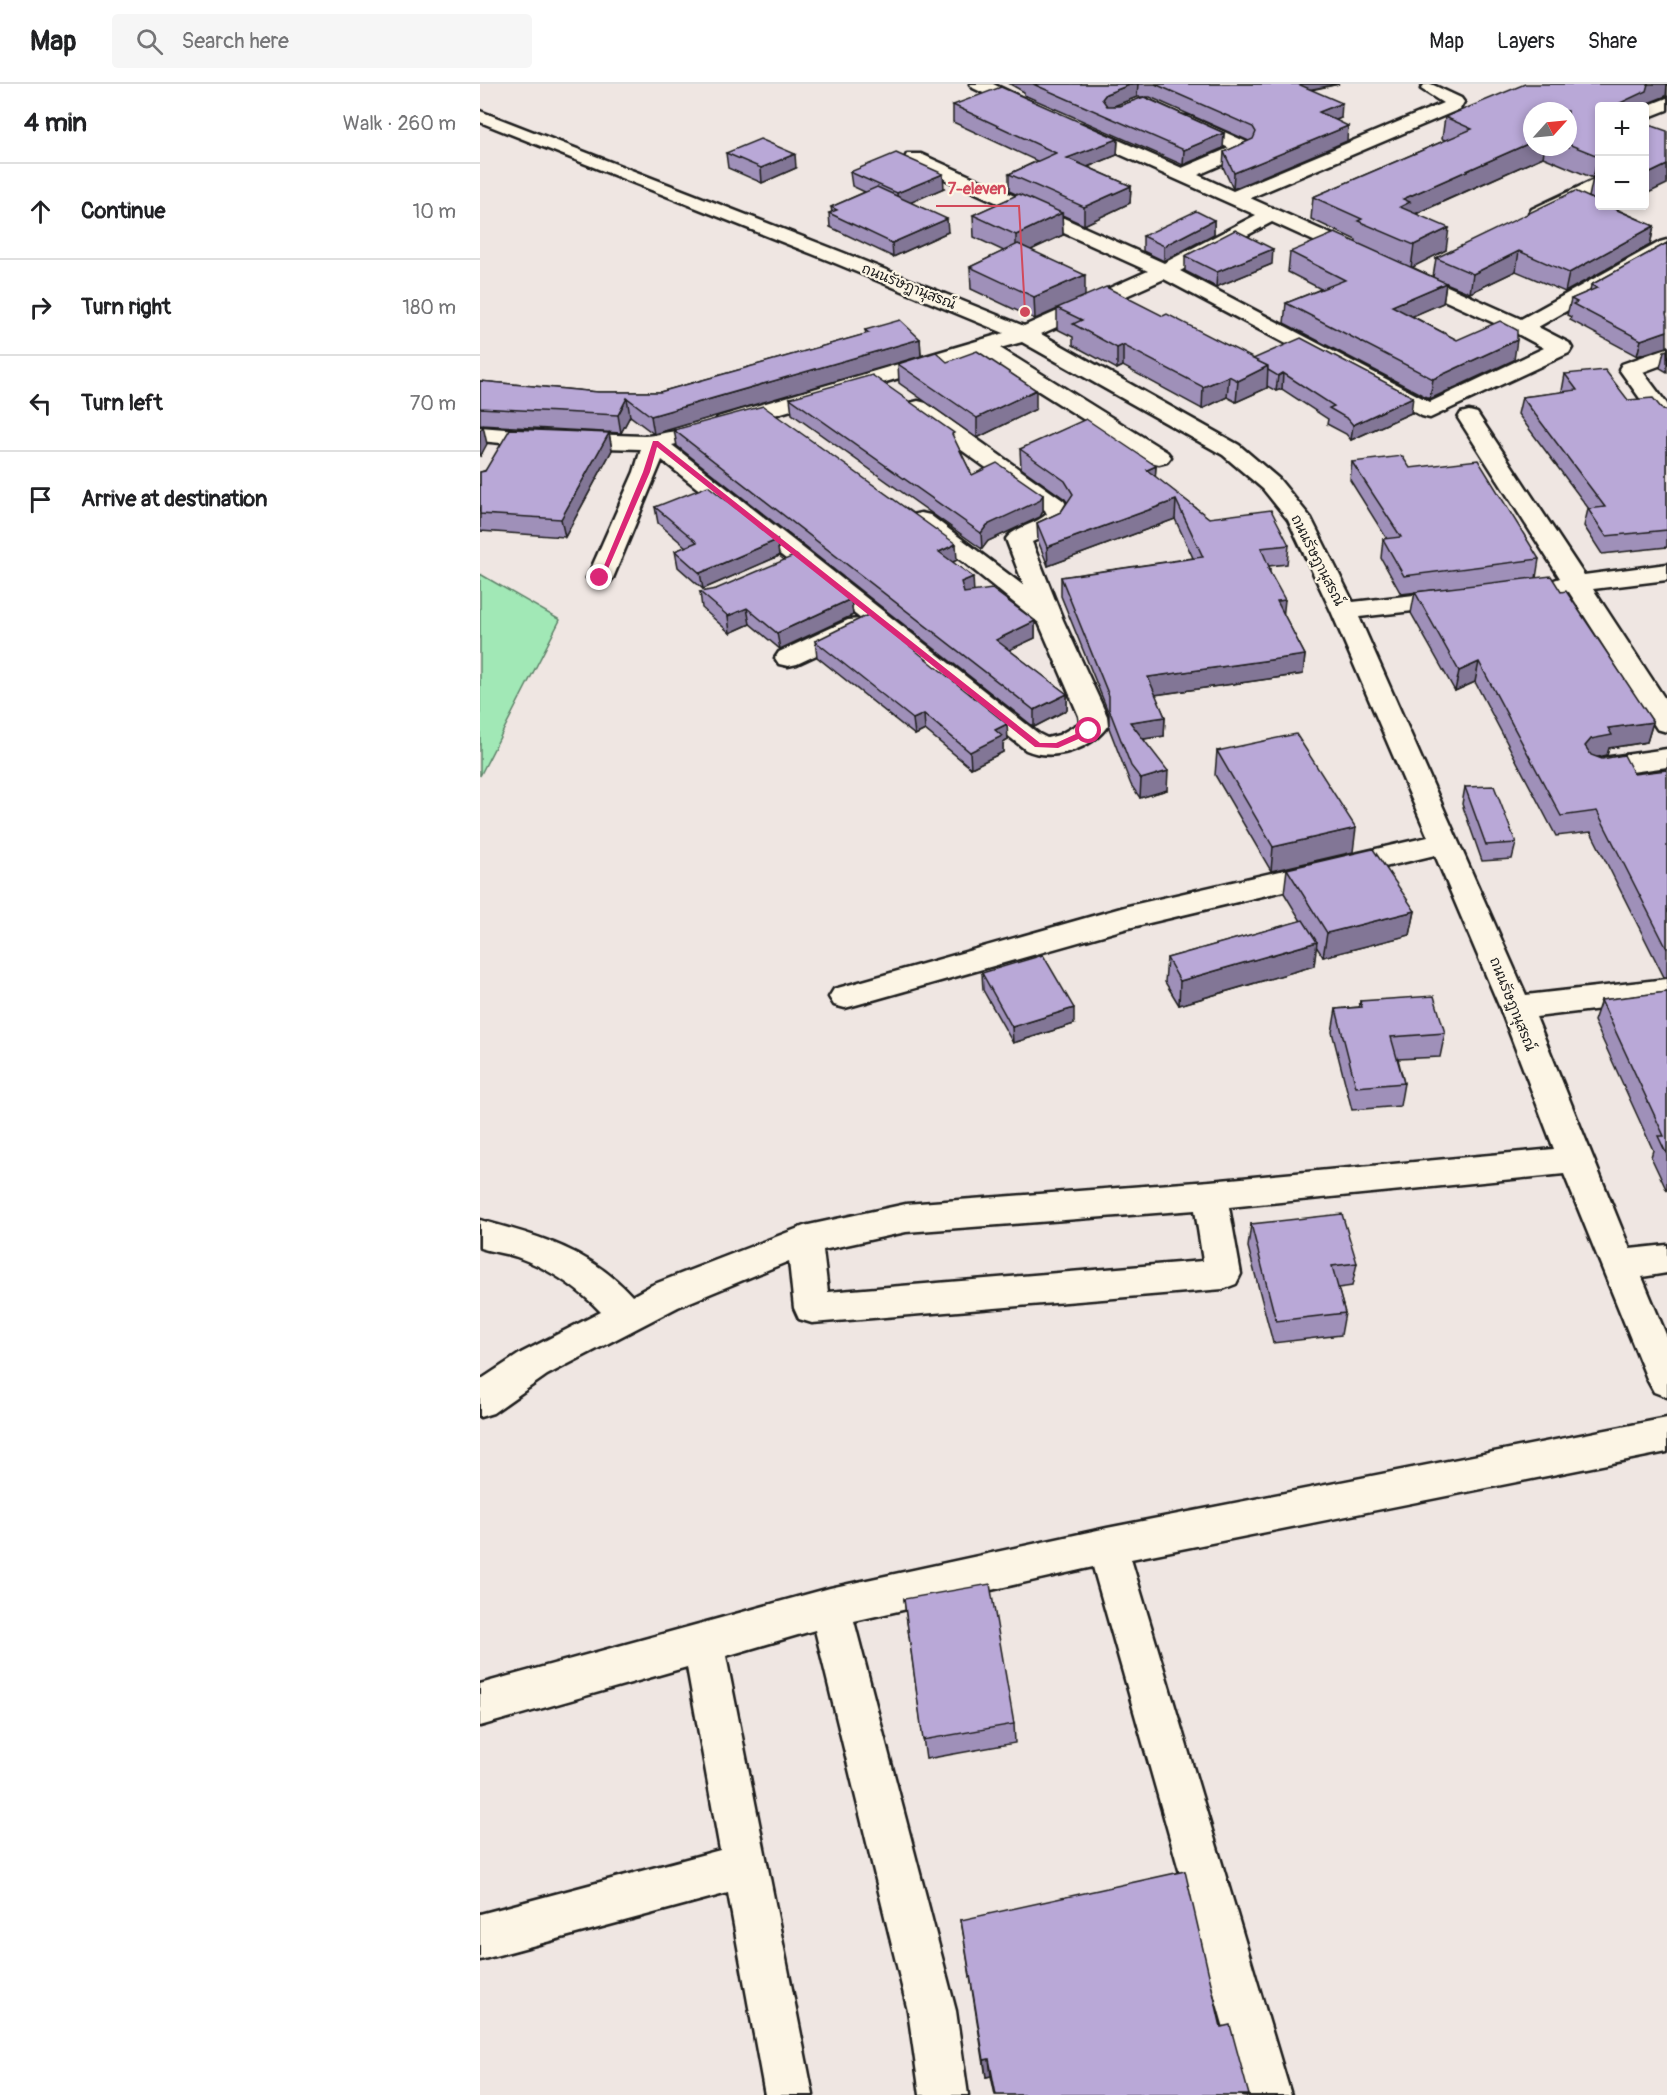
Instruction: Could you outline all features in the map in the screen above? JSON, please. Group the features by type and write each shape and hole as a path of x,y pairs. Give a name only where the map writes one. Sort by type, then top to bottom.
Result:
{"street":[{"path":"914,158 1165,271 1430,411 1561,348 1522,327 1412,277 979,84"},
{"path":"1235,197 1454,105 1455,102 1451,99 1430,89"},
{"path":"1649,112 1667,104"},
{"path":"1164,112 1244,148 1183,175"},
{"name":"ถนนรัษฎานุสรณ์","path":"480,116 816,248 1024,334 1231,450 1271,484 1299,518 1344,611 1516,1008 1575,1160 1667,1381"},
{"path":"1527,219 1595,185"},
{"path":"480,434 501,445 656,442 779,417 877,380 1024,334 1165,271 1272,214"},
{"path":"1522,327 1667,246"},
{"path":"1412,277 1433,267"},
{"path":"984,347 1160,458"},
{"path":"1667,355 1630,369 1667,420"},
{"path":"877,380 1055,506 1059,514 1050,524 974,558"},
{"path":"1469,418 1667,723"},
{"path":"656,442 790,563 875,617 1038,746 1050,747 1089,731 1094,725 1093,716 1050,620 1018,539"},
{"path":"600,578 646,472 656,442"},
{"path":"900,504 974,558 1050,620"},
{"path":"1531,589 1662,579"},
{"path":"1344,611 1484,595"},
{"path":"788,658 875,617"},
{"path":"1596,768 1667,758"},
{"path":"845,997 1128,917 1446,843"},
{"path":"1516,1008 1667,990"},
{"path":"480,1401 534,1364 664,1296 804,1240 906,1218 1210,1195 1575,1160"},
{"path":"804,1240 812,1308 1223,1274 1210,1195"},
{"path":"480,1234 529,1247 571,1267 612,1295 627,1316"},
{"path":"1620,1265 1667,1259"},
{"path":"480,1705 830,1607 1107,1546 1667,1435"},
{"path":"1107,1546 1267,2095"},
{"path":"830,1607 932,2011 944,2095"},
{"path":"703,1642 789,2095"},
{"path":"480,1937 745,1866"}],"green space":[{"path":"480,574 560,620 480,776"}],"building":[{"path":"1033,84 1132,84 1106,94 1102,99 1107,106 1119,106 1144,97 1224,133 1184,150"},
{"path":"1155,84 1298,84 1342,103 1319,112 1348,126 1234,173 1224,152 1253,139 1256,132 1253,127"},
{"path":"1525,84 1648,84 1646,91 1623,102 1595,102 1595,154 1577,147 1577,102 1523,102 1523,146 1403,199 1410,202 1400,207 1449,228 1414,245 1358,221 1362,219 1313,197 1472,129 1445,117"},
{"path":"1001,87 1118,139 1067,158 1131,186 1084,207 1009,174 1056,153 953,105"},
{"path":"1649,125 1667,131 1667,165 1649,174"},
{"path":"760,139 795,154 761,168 726,153"},
{"path":"896,153 943,174 897,193 850,172"},
{"path":"877,187 947,219 892,243 829,213 837,210 831,207"},
{"path":"1575,191 1595,200 1595,210 1617,210 1654,226 1569,273 1519,251 1473,274 1436,258"},
{"path":"1019,194 1062,213 1016,235 973,215"},
{"path":"1196,211 1214,220 1164,246 1143,236"},
{"path":"1235,230 1273,249 1217,272 1185,256"},
{"path":"1335,233 1446,283 1392,306 1457,340 1500,321 1517,330 1517,340 1433,379 1286,303 1345,280 1290,252"},
{"path":"1667,243 1667,331 1641,340 1573,304 1577,302 1571,299 1597,288 1591,285"},
{"path":"1018,244 1085,275 1034,297 970,267"},
{"path":"1106,287 1163,316 1167,314 1268,366 1238,381 1229,376 1203,387 1123,345 1117,348 1073,324 1082,320 1057,308"},
{"path":"900,320 920,339 651,416 627,398 618,415 480,408 480,381 598,392 660,392 869,333 865,330"},
{"path":"1301,338 1413,397 1353,425 1348,419 1329,408 1334,406 1283,373 1278,376 1268,370 1268,366 1253,359"},
{"path":"977,351 1036,390 977,418 898,364 936,352 947,362"},
{"path":"1605,370 1628,400 1653,398 1663,410 1667,411 1667,530 1606,536 1588,509 1605,507 1522,397 1577,390 1565,374"},
{"path":"872,375 954,433 952,434 972,475 997,463 1043,495 1039,501 987,525 981,533 790,398"},
{"path":"763,406 956,544 939,552 973,577 961,582 964,593 992,589 1035,621 996,640 1067,694 1034,710 674,430"},
{"path":"1086,419 1156,466 1147,470 1209,518 1271,510 1289,545 1261,548 1270,569 1268,569 1285,600 1277,601 1305,655 1148,677 1165,717 1130,722 1168,771 1141,779 1131,766 1109,709 1109,696 1061,577 1203,557 1176,500 1047,547 1037,523 1061,512 1073,494 1065,481 1020,449"},
{"path":"510,429 609,433 561,519 480,514 480,472 485,471"},
{"path":"1402,456 1410,468 1478,460 1539,559 1404,576 1383,539 1401,537 1352,462"},
{"path":"708,486 777,540 700,573 675,551 697,542 655,507"},
{"path":"796,555 851,599 777,633 747,608 728,616 700,592 716,589"},
{"path":"1551,576 1561,592 1566,591 1653,722 1608,728 1612,735 1591,739 1585,746 1591,755 1602,759 1624,755 1634,774 1667,770 1667,949 1597,811 1561,816 1479,662 1459,671 1415,592"},
{"path":"870,614 1007,724 995,730 1002,736 970,752 924,714 913,719 815,641"},
{"path":"1296,734 1356,828 1273,847 1217,751"},
{"path":"1494,786 1516,843 1486,845 1465,787"},
{"path":"1373,849 1415,911 1327,933 1287,869"},
{"path":"1303,920 1317,942 1180,981 1167,958"},
{"path":"1043,955 1074,1008 1012,1027 982,973"},
{"path":"1667,992 1667,1155 1658,1136 1664,1136 1601,1000"},
{"path":"1434,996 1445,1033 1391,1037 1404,1083 1356,1087 1336,1009 1362,1007 1360,1001"},
{"path":"1342,1214 1357,1263 1332,1266 1345,1313 1276,1321 1251,1224"},
{"path":"990,1584 1014,1724 923,1740 904,1599"},
{"path":"1185,1871 1221,2027 1230,2025 1249,2095 996,2095 989,2059 984,2060 961,1920"}],"place":[{"name":"7-eleven","path":"1025,312"}],"route":[{"path":"600,578 646,472 656,442 1038,746 1058,745 1089,731"}]}
